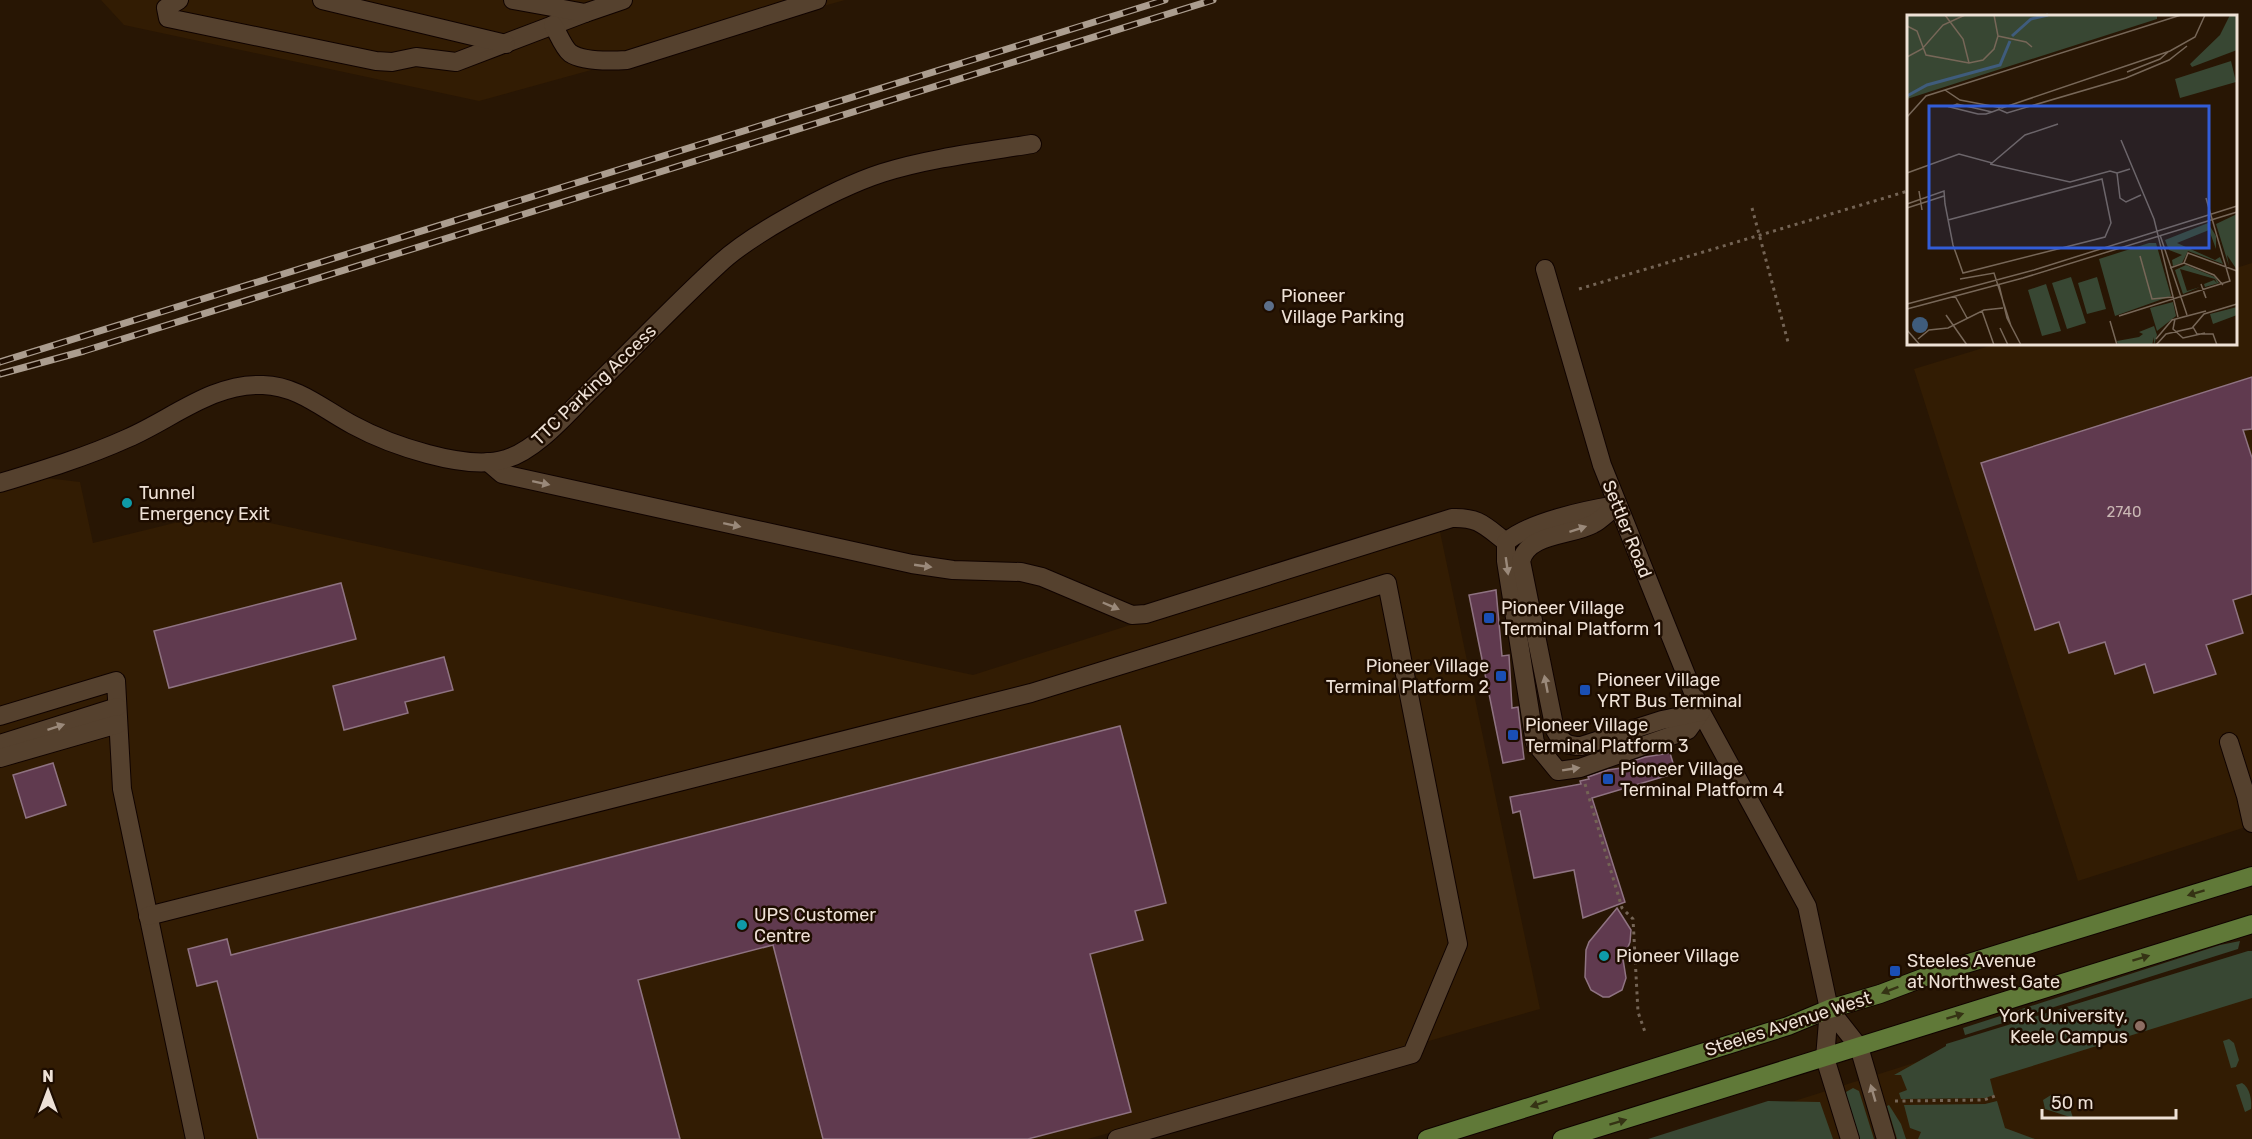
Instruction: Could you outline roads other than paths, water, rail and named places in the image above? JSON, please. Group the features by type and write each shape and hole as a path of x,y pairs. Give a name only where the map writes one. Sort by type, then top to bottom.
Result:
{"main road":[{"name":"Steeles Avenue West","path":"1427,1139 1788,1026 1829,1009 1880,994 1933,974 2252,876"},
{"path":"1562,1139 2252,924"}],"street":[{"path":"179,0 166,8 168,18 376,61 392,62 416,57 456,62 623,0"},
{"path":"322,0 506,44"},
{"path":"513,0 585,13"},
{"path":"553,25 569,52 604,61 627,60 817,0"},
{"name":"TTC Parking Access","path":"0,483 78,459 130,437 220,391 238,385 284,387 314,400 352,424 385,440 450,459 488,462 506,459 526,449 550,430 720,262 766,229 823,197 880,174 918,163 1032,144"},
{"name":"Settler Road","path":"1545,269 1602,465 1617,505 1701,712 1807,906 1829,1009"},
{"path":"488,462 502,474 912,564 953,570 1021,572 1042,577 1132,615 1154,611 1452,518 1470,517 1506,542"},
{"path":"1506,542 1520,532 1576,513 1617,505"},
{"path":"1617,505 1594,524 1534,543 1523,554 1521,561 1555,730 1561,741 1570,746 1581,746 1662,720 1701,712"},
{"path":"1506,542 1506,561 1535,743 1558,771 1580,768 1688,730 1701,712"},
{"path":"148,916 1031,693 1387,583 1458,944 1412,1054 1117,1139"},
{"path":"0,716 117,701"},
{"path":"0,729 117,701"},
{"path":"0,744 117,701"},
{"path":"0,758 117,701"},
{"path":"117,701 122,789 195,1139"},
{"path":"2229,742 2252,823"},
{"path":"1829,1009 1859,1047 1886,1139"},
{"path":"1829,1009 1825,1058 1850,1139"}],"railway":[{"path":"0,362 1165,0"},
{"path":"0,374 84,351 1213,0"}],"place":[{"name":"Pioneer Village Parking","path":"1269,306"},
{"name":"Tunnel Emergency Exit","path":"127,503"},
{"name":"Pioneer Village Terminal Platform 1","path":"1489,618"},
{"name":"Pioneer Village Terminal Platform 2","path":"1501,676"},
{"name":"Pioneer Village YRT Bus Terminal","path":"1585,690"},
{"name":"Pioneer Village Terminal Platform 3","path":"1513,735"},
{"name":"Pioneer Village Terminal Platform 4","path":"1608,779"},
{"name":"UPS Customer Centre","path":"742,925"},
{"name":"Pioneer Village","path":"1604,956"},
{"name":"Steeles Avenue at Northwest Gate","path":"1895,971"},
{"name":"York University, Keele Campus","path":"2140,1026"}]}
